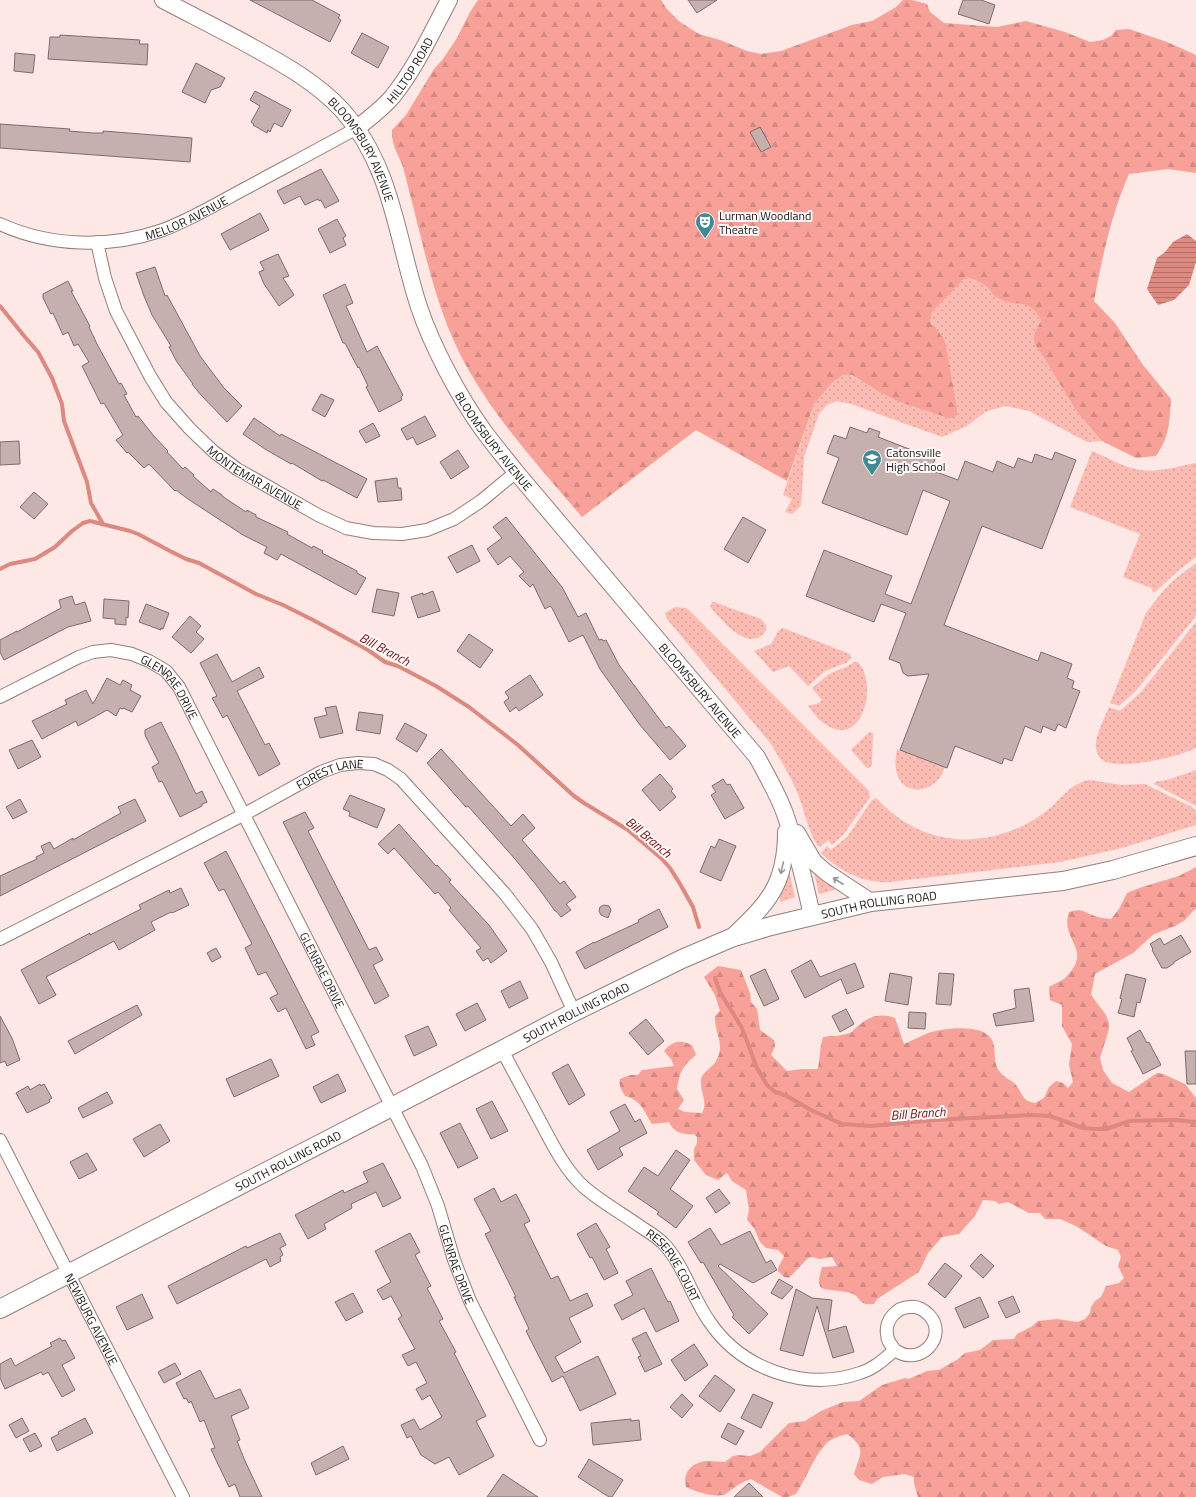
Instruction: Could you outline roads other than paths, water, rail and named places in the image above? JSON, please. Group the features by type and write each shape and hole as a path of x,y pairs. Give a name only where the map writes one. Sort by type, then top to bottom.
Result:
{"main road":[{"name":"BLOOMSBURY AVENUE","path":"163,0 276,60 305,78 336,104 357,128 372,152 383,177 419,308 438,352 459,393 483,430 516,472 757,757 786,815 799,859 812,915"},
{"name":"HILLTOP ROAD","path":"357,128 393,96 409,74 449,0"},
{"path":"786,815 814,862 827,873 871,902"},
{"path":"731,938 759,912 776,887 782,871 786,851 786,815"},
{"name":"SOUTH ROLLING ROAD","path":"0,1309 574,1012 682,959 731,938 812,915 871,902 1063,881 1113,870 1196,846"}],"street":[{"name":"MELLOR AVENUE","path":"0,224 32,236 60,242 97,242 126,239 160,230 197,214 357,128"},
{"name":"MONTEMAR AVENUE","path":"97,242 105,278 116,311 150,376 166,402 190,429 214,452 237,469 318,515 346,528 373,534 402,534 427,530 454,519 481,501 516,472"},
{"name":"GLENRAE DRIVE","path":"0,697 79,657 93,652 111,650 132,654 149,661 166,671 179,687 392,1106 428,1180 438,1206 454,1260 470,1301 540,1440"},
{"name":"FOREST LANE","path":"0,940 243,815 321,772 340,765 358,763 374,764 388,770 401,779 505,894 528,923 551,962 574,1012"},
{"name":"RESERVE COURT","path":"502,1050 556,1150 570,1170 584,1187 663,1242 673,1255 708,1321 723,1340 744,1358 766,1369 781,1374 815,1380 838,1378 861,1373 878,1365 895,1350"},
{"name":"NEWBURG AVENUE","path":"0,1140 183,1497"},
{"path":"910,1307 919,1308 925,1311 931,1317 936,1331 935,1338 931,1346 922,1353 914,1356 904,1355 895,1350 889,1342 886,1334 887,1326 895,1312 903,1308 910,1307"}],"waterway":[{"path":"0,306 38,352 52,378 62,404 64,421 87,482 91,503 103,524"},
{"name":"Bill Branch","path":"0,569 10,564 35,559 55,547 83,523 90,521 138,534 186,559 199,563 256,594 313,620 368,650 385,662 398,666 436,686 469,707 518,745 574,796 628,830 661,858 670,868 693,907 699,927"},
{"name":"Bill Branch","path":"715,978 720,992 742,1028 757,1068 767,1085 775,1092 785,1095 811,1110 842,1124 871,1126 934,1120 1032,1115 1050,1116 1083,1128 1094,1129 1106,1129 1130,1121 1175,1120 1196,1122"}],"place":[{"name":"Lurman Woodland Theatre","path":"705,239"},
{"name":"Catonsville High School","path":"872,476"}]}
